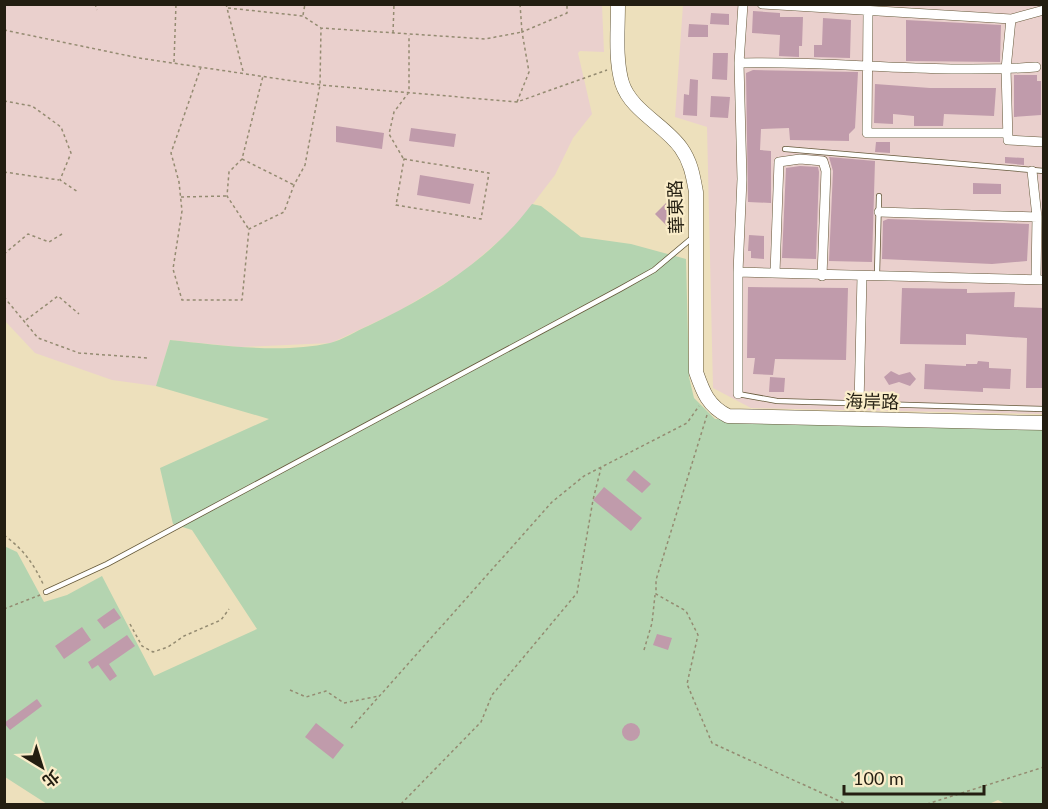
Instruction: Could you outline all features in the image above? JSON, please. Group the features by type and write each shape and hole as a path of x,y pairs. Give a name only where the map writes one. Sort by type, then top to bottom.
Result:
{"main road":[{"name":"華東路","path":"618,4 619,65 623,85 636,105 680,146 690,163 696,192 694,236 696,372 705,398"},
{"name":"海岸路","path":"705,398 717,411 728,416 1044,423"}],"street":[{"path":"738,394 738,272 742,179 739,63 743,4"},
{"path":"762,4 1011,19 1044,10"},
{"path":"868,12 867,132 1007,133"},
{"path":"1011,19 1006,69 1008,140 1044,142"},
{"path":"739,63 805,62 869,67 1006,69 1036,66"},
{"path":"775,273 779,162 800,159 823,161 826,171 822,276"},
{"path":"738,272 1040,280 1032,171"},
{"path":"879,212 1037,217"},
{"path":"859,405 862,276"}],"lane":[{"path":"785,149 1044,171"},
{"path":"877,275 879,196"},
{"path":"46,592 107,564 620,289 654,270 694,236"},
{"path":"738,394 777,401 859,405 1044,408"}],"path":[{"path":"95,4 97,10"},
{"path":"174,63 176,4"},
{"path":"226,4 243,72"},
{"path":"303,16 305,4"},
{"path":"393,33 394,4"},
{"path":"517,102 529,72 520,4"},
{"path":"228,8 303,16 321,28 485,39 522,32 567,13 567,4"},
{"path":"249,229 284,212 294,184 305,165 320,85 321,28"},
{"path":"4,30 174,63 320,85 517,102 619,65"},
{"path":"404,159 489,173 481,219 396,205 404,159 389,134 394,112 409,92 409,34"},
{"path":"201,67 171,153 181,197 182,211 173,269 182,300 242,300 249,229 227,196 229,172 242,159 263,75"},
{"path":"4,101 32,106 61,127 71,153 60,180"},
{"path":"242,159 294,184"},
{"path":"4,172 60,180 78,192"},
{"path":"181,197 227,196"},
{"path":"4,254 28,234 49,242 62,234"},
{"path":"24,321 58,296 79,314"},
{"path":"4,297 38,338 78,353 148,358"},
{"path":"351,728 552,502 584,476 687,423 705,398"},
{"path":"644,650 652,623 656,580 707,417 705,398"},
{"path":"401,804 481,722 492,695 577,593 593,500 602,467"},
{"path":"4,535 21,548 33,562 46,592 25,603 4,609"},
{"path":"656,594 686,611 698,635 687,684 712,743 846,804"},
{"path":"130,624 142,645 153,652 168,647 184,636 221,620 229,609"},
{"path":"290,690 306,698 326,691 344,703 380,695"},
{"path":"927,804 1044,767"}],"shaded area":[{"path":"5,5 602,5 604,52 580,51 578,53 592,114 573,138 555,175 516,226 462,273 399,311 331,343 240,347 170,340 156,386 112,380 35,353 5,321"},
{"path":"683,5 1043,5 1043,414 751,408 713,388 707,127 675,117"}],"green space":[{"path":"532,204 541,206 581,237 631,244 686,259 689,377 694,398 715,419 1043,429 1043,804 1005,804 998,800 989,804 47,804 5,777 4,546 17,552 44,602 67,595 102,576 154,676 257,629 192,530 173,524 160,468 269,419 156,386 170,340 271,348 291,348 335,342 391,315 458,275 498,242"}],"building":[{"path":"753,11 780,13 780,17 803,17 802,46 799,46 799,57 779,56 780,35 752,33"},
{"path":"711,13 729,14 729,25 710,24"},
{"path":"823,18 851,20 850,58 814,57 814,45 822,45"},
{"path":"906,20 1001,25 1000,62 906,61"},
{"path":"689,24 708,25 708,37 688,37"},
{"path":"713,53 728,53 727,80 712,79"},
{"path":"753,70 858,72 855,128 849,134 849,141 790,140 789,128 761,129 760,150 771,151 771,203 748,202 746,73"},
{"path":"1014,75 1037,75 1037,81 1041,81 1041,115 1014,117"},
{"path":"690,79 698,80 697,116 683,115 684,94 689,95"},
{"path":"875,84 930,88 996,88 994,116 944,114 943,126 914,126 914,116 893,114 893,124 874,123"},
{"path":"711,96 730,97 728,118 710,117"},
{"path":"336,126 384,133 382,149 336,142"},
{"path":"411,128 456,134 454,147 409,141"},
{"path":"876,142 890,142 890,153 875,152"},
{"path":"829,157 875,161 872,262 829,261 833,171"},
{"path":"1005,157 1024,158 1024,165 1005,163"},
{"path":"818,167 819,172 816,259 782,258 786,168"},
{"path":"420,175 474,184 470,204 417,195"},
{"path":"973,183 1001,184 1001,194 973,194"},
{"path":"673,196 685,208 667,226 655,214"},
{"path":"888,219 1029,224 1027,261 992,264 882,259 883,221"},
{"path":"749,235 764,236 764,259 751,258 751,251 748,251"},
{"path":"748,287 848,288 846,360 775,359 773,375 753,374 755,358 747,358"},
{"path":"902,288 967,289 967,293 1015,292 1014,307 1044,308 1044,388 1026,388 1027,338 966,334 966,345 900,344"},
{"path":"978,361 989,362 989,368 1011,369 1010,389 983,388 983,392 924,389 925,364 966,366 966,364 977,364"},
{"path":"891,371 899,375 910,372 916,379 910,386 899,382 889,385 884,377"},
{"path":"770,377 785,378 784,392 769,392"},
{"path":"634,470 651,484 642,493 626,480"},
{"path":"604,487 642,518 631,531 593,500"},
{"path":"114,608 121,618 104,629 97,620"},
{"path":"82,627 91,640 64,659 55,646"},
{"path":"657,634 672,638 668,650 653,645"},
{"path":"127,635 135,646 109,664 117,676 110,681 98,665 92,669 88,662"},
{"path":"37,699 42,706 10,730 4,723"},
{"path":"316,723 344,745 333,759 305,737"},
{"path":"627,723 635,723 640,728 638,739 627,741 622,736 622,728"}]}
